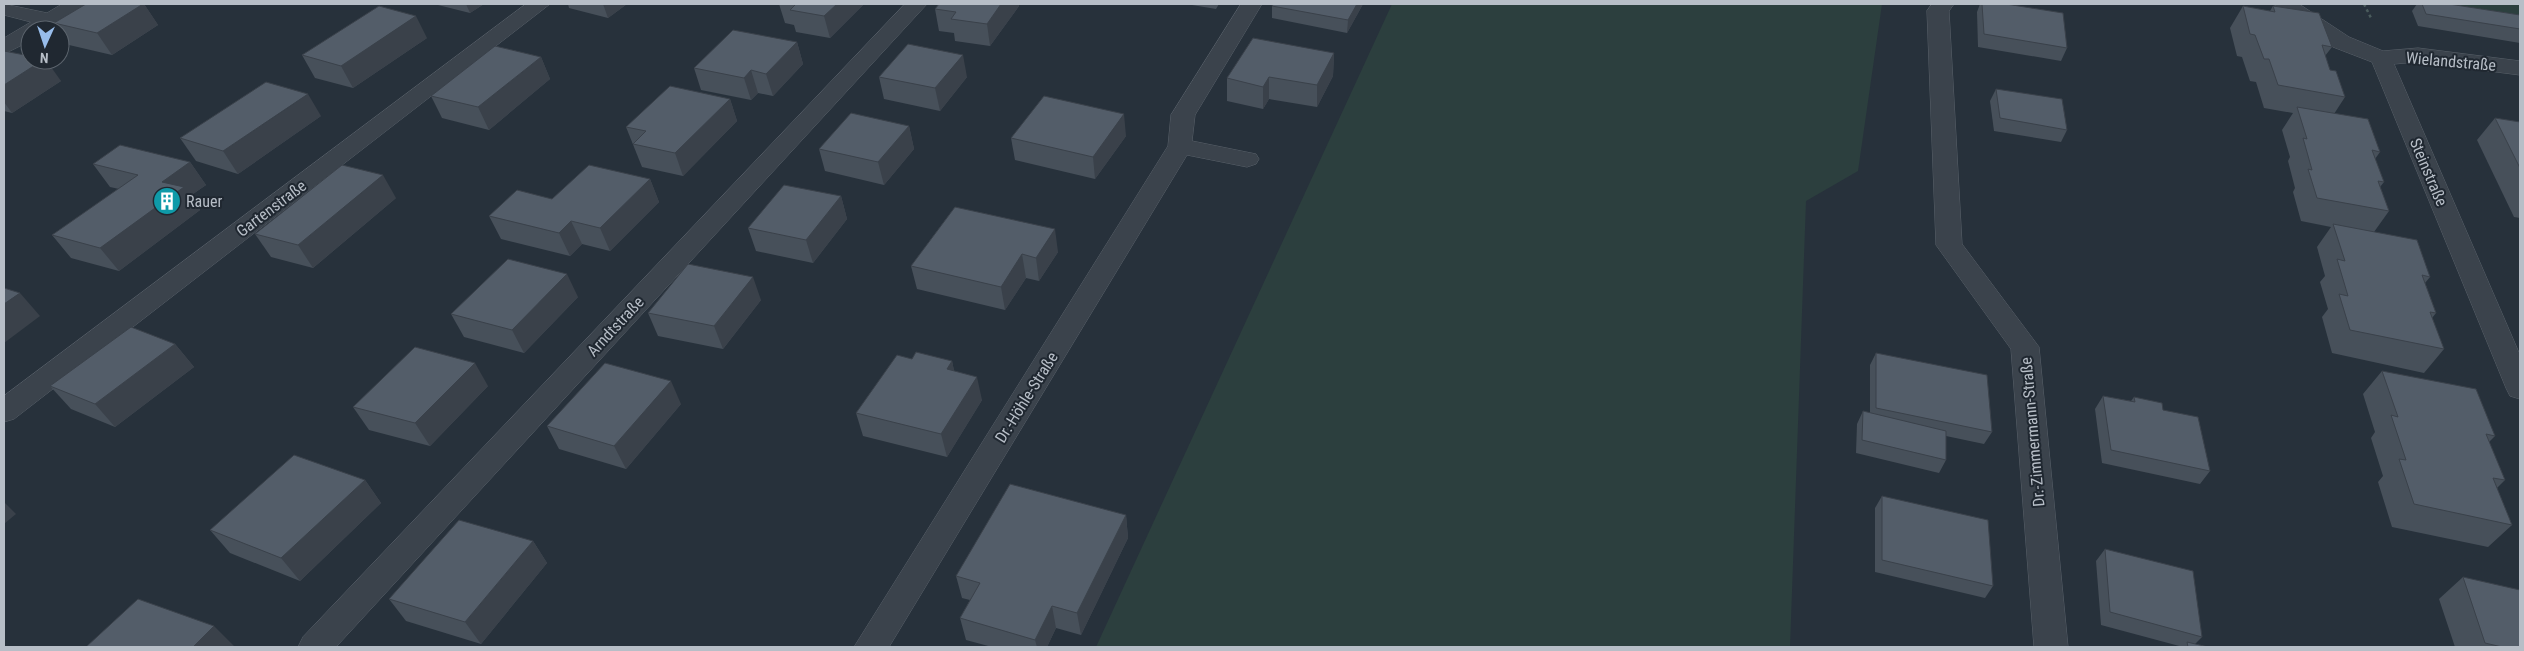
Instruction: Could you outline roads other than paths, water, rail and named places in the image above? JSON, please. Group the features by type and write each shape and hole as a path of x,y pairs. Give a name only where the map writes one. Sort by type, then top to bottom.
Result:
{"street":[{"path":"50,20 77,4"},
{"name":"Gartenstraße","path":"4,411 539,4"},
{"name":"Arndtstraße","path":"314,647 916,4"},
{"name":"Dr.-Höhle-Straße","path":"871,647 1180,146 1182,114 1251,4"},
{"name":"Dr.-Zimmermann-Straße","path":"1943,4 1938,11 1949,245 2025,347 2051,647"},
{"path":"2285,4 2341,42 2381,58"},
{"path":"4,9 25,20"},
{"path":"4,47 20,38"},
{"name":"Wielandstraße","path":"2381,58 2418,55 2520,68"},
{"name":"Steinstraße","path":"2381,58 2520,388"},
{"path":"1180,146 1247,159"}],"place":[{"name":"Rauer","path":"167,201"}]}
